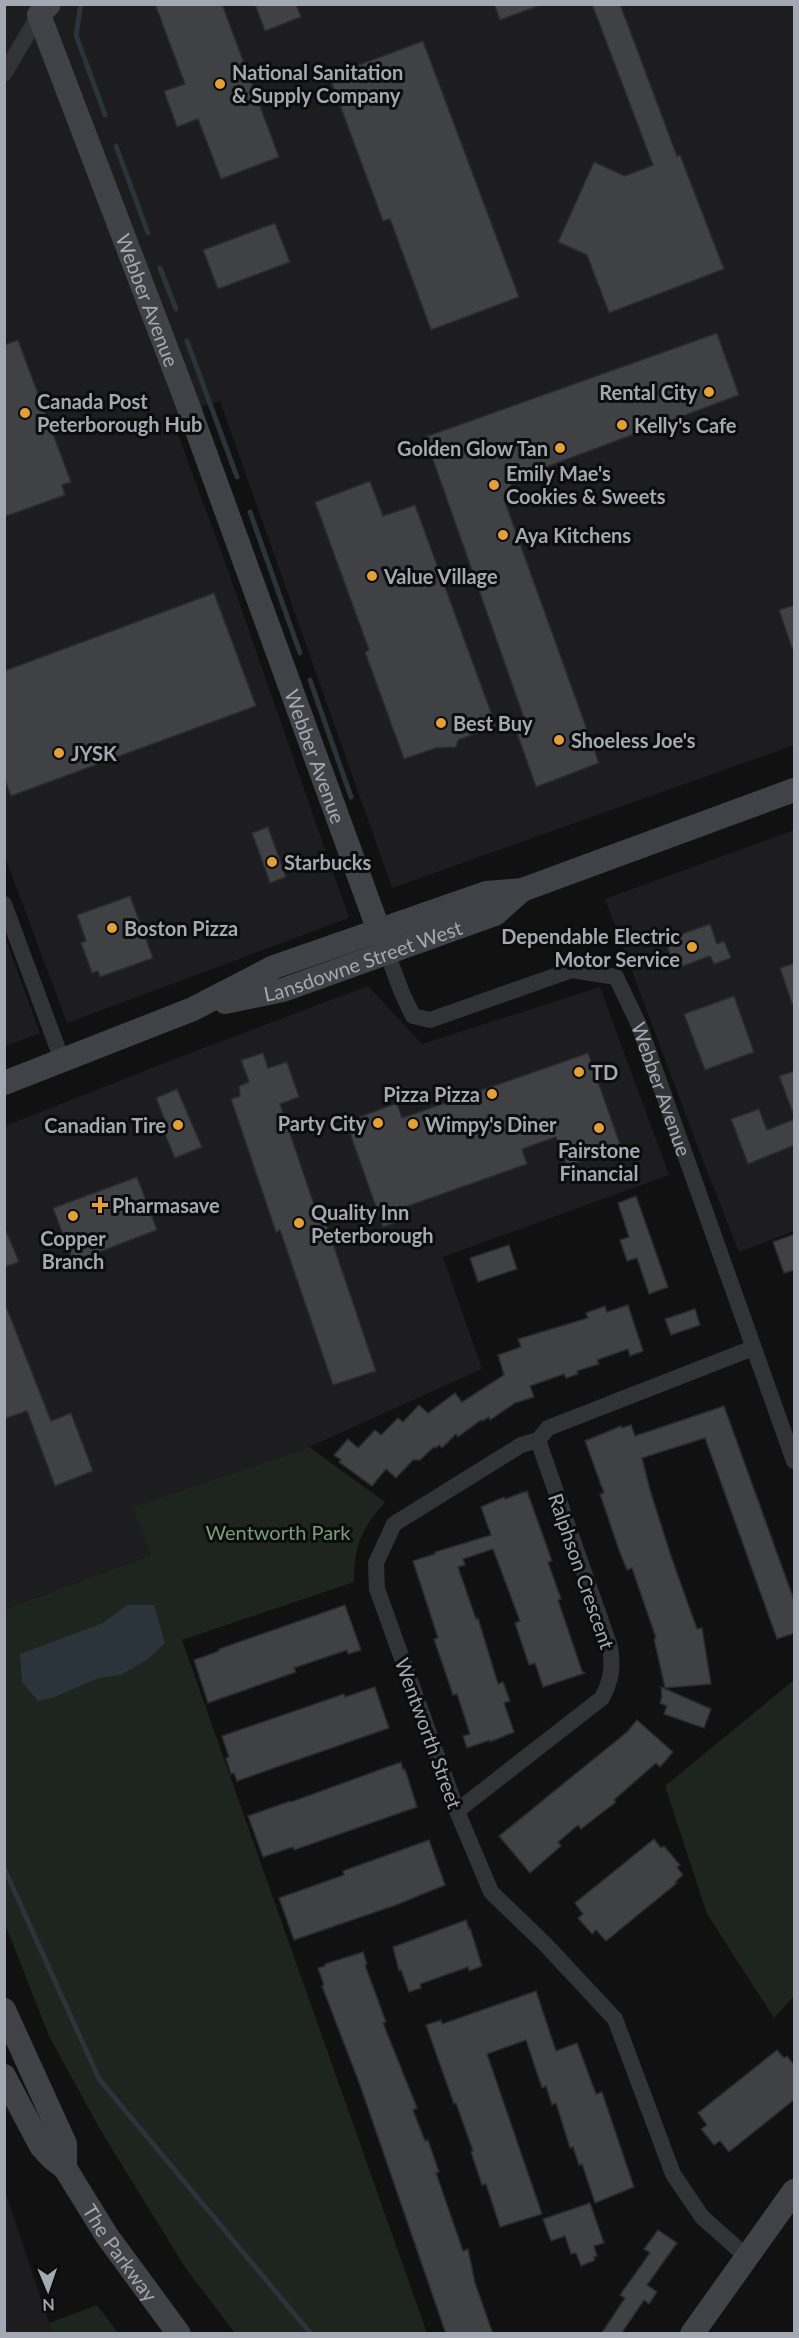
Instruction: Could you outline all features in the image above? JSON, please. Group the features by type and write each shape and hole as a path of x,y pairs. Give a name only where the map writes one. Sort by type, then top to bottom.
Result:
{"main road":[{"name":"Webber Avenue","path":"44,10 387,953"},
{"name":"Lansdowne Street West","path":"4,1083 193,1009 274,967 486,892 522,890 795,790"},
{"name":"Lansdowne Street West","path":"193,1009 283,990 495,914 522,890"},
{"name":"The Parkway","path":"4,2010 65,2144 67,2153 65,2168"},
{"name":"The Parkway","path":"4,2075 41,2146 65,2168 108,2236 179,2334"},
{"path":"692,2334 795,2191"}],"street":[{"path":"4,75 44,10"},
{"path":"4,904 62,1060"},
{"name":"Webber Avenue","path":"387,953 402,993 414,1016 430,1020 572,970 616,977 639,1025 795,1461"},
{"name":"Wentworth Street","path":"747,2257 702,2217 673,2174 615,2019 491,1892 457,1811 376,1589 376,1563 394,1524 520,1445 538,1440 548,1428 753,1348"},
{"name":"Ralphson Crescent","path":"457,1811 602,1698 611,1681 613,1666 610,1647 538,1440"},
{"path":"4,2075 28,2063"}],"shaded area":[{"path":"5,5 794,5 794,745 392,888 220,401 171,416 223,556 349,918 67,1023 5,857"},
{"path":"794,830 794,1231 739,1252 605,899"},
{"path":"5,937 40,1033 4,1046"},
{"path":"368,986 422,1044 600,987 669,1175 443,1257 482,1369 309,1447 134,1507 151,1555 5,1609 5,1126"},
{"path":"127,1605 154,1605 165,1643 148,1659 121,1675 99,1678 52,1698 38,1701 22,1682 20,1654 103,1623"},
{"path":"5,2191 49,2323 53,2333 5,2333"}],"green space":[{"name":"Wentworth Park","path":"309,1447 385,1502 360,1539 355,1558 354,1582 182,1640 427,2333 235,2333 186,2269 101,2131 49,2036 5,1924 5,1609 151,1555 133,1507"},
{"path":"794,1680 794,1996 774,2018 707,1914 665,1786"},
{"path":"97,2305 118,2333 53,2333 49,2323"}],"building":[{"path":"155,4 222,4 279,157 221,179 198,119 177,127 164,91 185,84"},
{"path":"255,4 296,4 301,17 265,31"},
{"path":"494,4 537,4 538,6 500,20"},
{"path":"592,4 620,4 677,156 680,155 724,269 609,313 587,255 558,242 594,162 625,176 653,165"},
{"path":"423,41 519,297 431,330 390,219 383,221 329,76"},
{"path":"275,223 290,262 218,289 203,250"},
{"path":"717,333 739,395 514,479 504,499 599,763 536,787 513,722 524,718 425,437"},
{"name":"Canada Post Peterborough Hub","path":"18,340 71,482 62,485 65,495 4,517 4,345"},
{"path":"370,481 383,516 415,505 496,726 458,740 456,747 436,748 404,759 365,652 369,650 315,502"},
{"path":"214,593 256,706 11,796 4,778 4,671"},
{"path":"795,605 795,648 792,648 779,610"},
{"name":"Starbucks","path":"268,827 286,877 270,883 252,833"},
{"name":"Boston Pizza","path":"130,896 153,958 100,977 98,971 92,973 81,943 86,941 77,915"},
{"path":"710,924 717,944 724,941 731,958 714,964 710,956 675,969 665,940"},
{"path":"795,963 795,1004 792,1004 780,968"},
{"path":"734,996 754,1052 705,1070 684,1014"},
{"name":"Quality Inn Peterborough","path":"263,1053 268,1068 287,1062 299,1097 280,1104 318,1216 323,1214 376,1371 333,1385 280,1230 276,1232 231,1099 240,1096 239,1086 249,1082 241,1060"},
{"path":"588,1053 621,1147 567,1166 556,1137 522,1149 527,1164 391,1212 395,1223 383,1227 346,1122 397,1103 402,1118"},
{"path":"795,1071 795,1113 793,1113 779,1076"},
{"path":"177,1089 202,1147 175,1158 163,1130 168,1128 156,1098"},
{"path":"759,1109 767,1130 795,1119 795,1145 748,1164 731,1119"},
{"path":"137,1177 157,1230 73,1262 53,1208"},
{"path":"636,1196 668,1287 649,1294 637,1258 627,1261 620,1240 629,1237 618,1203"},
{"path":"4,1226 19,1262 4,1267"},
{"path":"795,1234 795,1270 784,1273 773,1242"},
{"path":"509,1245 517,1269 478,1282 470,1258"},
{"path":"4,1301 51,1421 71,1413 93,1471 55,1486 27,1411 4,1419"},
{"path":"628,1305 643,1351 630,1356 628,1349 597,1360 599,1364 577,1371 578,1374 566,1378 564,1374 530,1386 534,1397 515,1403 490,1420 489,1417 481,1420 458,1437 456,1434 442,1448 439,1445 434,1447 420,1460 413,1460 396,1478 386,1469 372,1486 339,1462 341,1460 334,1455 348,1439 358,1448 375,1430 381,1435 398,1418 403,1422 419,1405 428,1413 455,1393 462,1402 504,1375 498,1355 521,1347 518,1339 588,1318 586,1313 605,1306 607,1312"},
{"path":"695,1309 700,1325 671,1335 665,1319"},
{"path":"724,1406 795,1603 795,1633 777,1639 705,1438 642,1458 672,1559 697,1629 702,1628 711,1684 665,1688 654,1639 656,1638 632,1568 627,1570 619,1550 600,1494 604,1493 585,1441 621,1426 622,1428 631,1425 635,1436"},
{"path":"527,1491 552,1561 548,1562 561,1599 558,1600 582,1671 585,1673 543,1687 535,1663 529,1665 515,1623 520,1621 493,1549 463,1559 465,1565 458,1567 476,1619 478,1618 498,1684 503,1682 510,1701 504,1703 514,1732 467,1748 463,1736 470,1734 457,1694 453,1695 434,1639 438,1638 413,1561 491,1535 481,1507 504,1497 505,1499"},
{"path":"345,1605 361,1650 348,1654 347,1650 294,1668 296,1672 208,1703 194,1660"},
{"path":"375,1687 389,1728 237,1781 234,1773 231,1774 226,1758 229,1757 222,1736 344,1694 345,1697"},
{"path":"661,1687 711,1709 704,1728 664,1714 667,1706 660,1703"},
{"path":"637,1720 673,1752 660,1767 656,1763 614,1800 616,1802 581,1829 578,1825 558,1842 561,1846 530,1873 499,1836 627,1732"},
{"path":"401,1762 417,1807 294,1850 293,1847 263,1857 248,1816"},
{"path":"654,1839 661,1848 664,1846 680,1865 677,1867 683,1875 675,1882 677,1883 606,1941 596,1930 592,1934 578,1918 583,1914 575,1903"},
{"path":"429,1840 445,1885 396,1905 294,1940 279,1898 344,1875 343,1871"},
{"path":"466,1920 482,1966 469,1971 468,1967 420,1984 421,1988 409,1992 401,1970 399,1971 393,1947"},
{"path":"363,1952 367,1964 365,1965 386,2022 383,2023 417,2108 413,2110 425,2141 428,2140 439,2172 436,2173 463,2251 468,2249 475,2283 493,2334 446,2334 360,2085 322,1986 324,1985 318,1968"},
{"path":"536,1991 556,2051 577,2043 596,2094 602,2092 634,2187 595,2203 582,2164 579,2165 573,2147 570,2148 556,2103 552,2105 546,2086 542,2088 526,2040 487,2054 542,2214 500,2227 486,2184 482,2185 471,2152 473,2151 426,2025 441,2020 442,2024"},
{"path":"777,2050 784,2058 787,2056 795,2066 795,2099 729,2152 720,2141 714,2145 701,2129 707,2125 698,2113"},
{"path":"590,2203 604,2243 594,2246 597,2256 594,2257 595,2260 581,2266 576,2253 571,2254 565,2236 551,2241 543,2219"},
{"path":"658,2230 677,2243 647,2285 657,2292 649,2304 644,2300 621,2334 601,2334 625,2298 620,2295 650,2253 644,2249"}],"waterway":[{"path":"81,4 76,35 105,115"},
{"path":"116,146 148,233"},
{"path":"160,268 176,309"},
{"path":"187,341 237,477"},
{"path":"250,512 300,653"},
{"path":"310,680 351,797"},
{"path":"4,1868 99,2079 311,2334"}],"place":[{"name":"National Sanitation & Supply Company","path":"220,84"},
{"name":"Rental City","path":"709,392"},
{"name":"Canada Post Peterborough Hub","path":"25,413"},
{"name":"Kelly's Cafe","path":"622,425"},
{"name":"Golden Glow Tan","path":"560,448"},
{"name":"Emily Mae's Cookies & Sweets","path":"494,485"},
{"name":"Aya Kitchens","path":"503,535"},
{"name":"Value Village","path":"372,576"},
{"name":"Best Buy","path":"441,723"},
{"name":"Shoeless Joe's","path":"559,740"},
{"name":"JYSK","path":"59,753"},
{"name":"Starbucks","path":"272,862"},
{"name":"Boston Pizza","path":"112,928"},
{"name":"Dependable Electric Motor Service","path":"692,947"},
{"name":"TD","path":"579,1072"},
{"name":"Pizza Pizza","path":"492,1094"},
{"name":"Party City","path":"378,1123"},
{"name":"Wimpy's Diner","path":"413,1124"},
{"name":"Canadian Tire","path":"178,1125"},
{"name":"Fairstone Financial","path":"599,1128"},
{"name":"Pharmasave","path":"100,1205"},
{"name":"Copper Branch","path":"73,1216"},
{"name":"Quality Inn Peterborough","path":"299,1223"}]}
